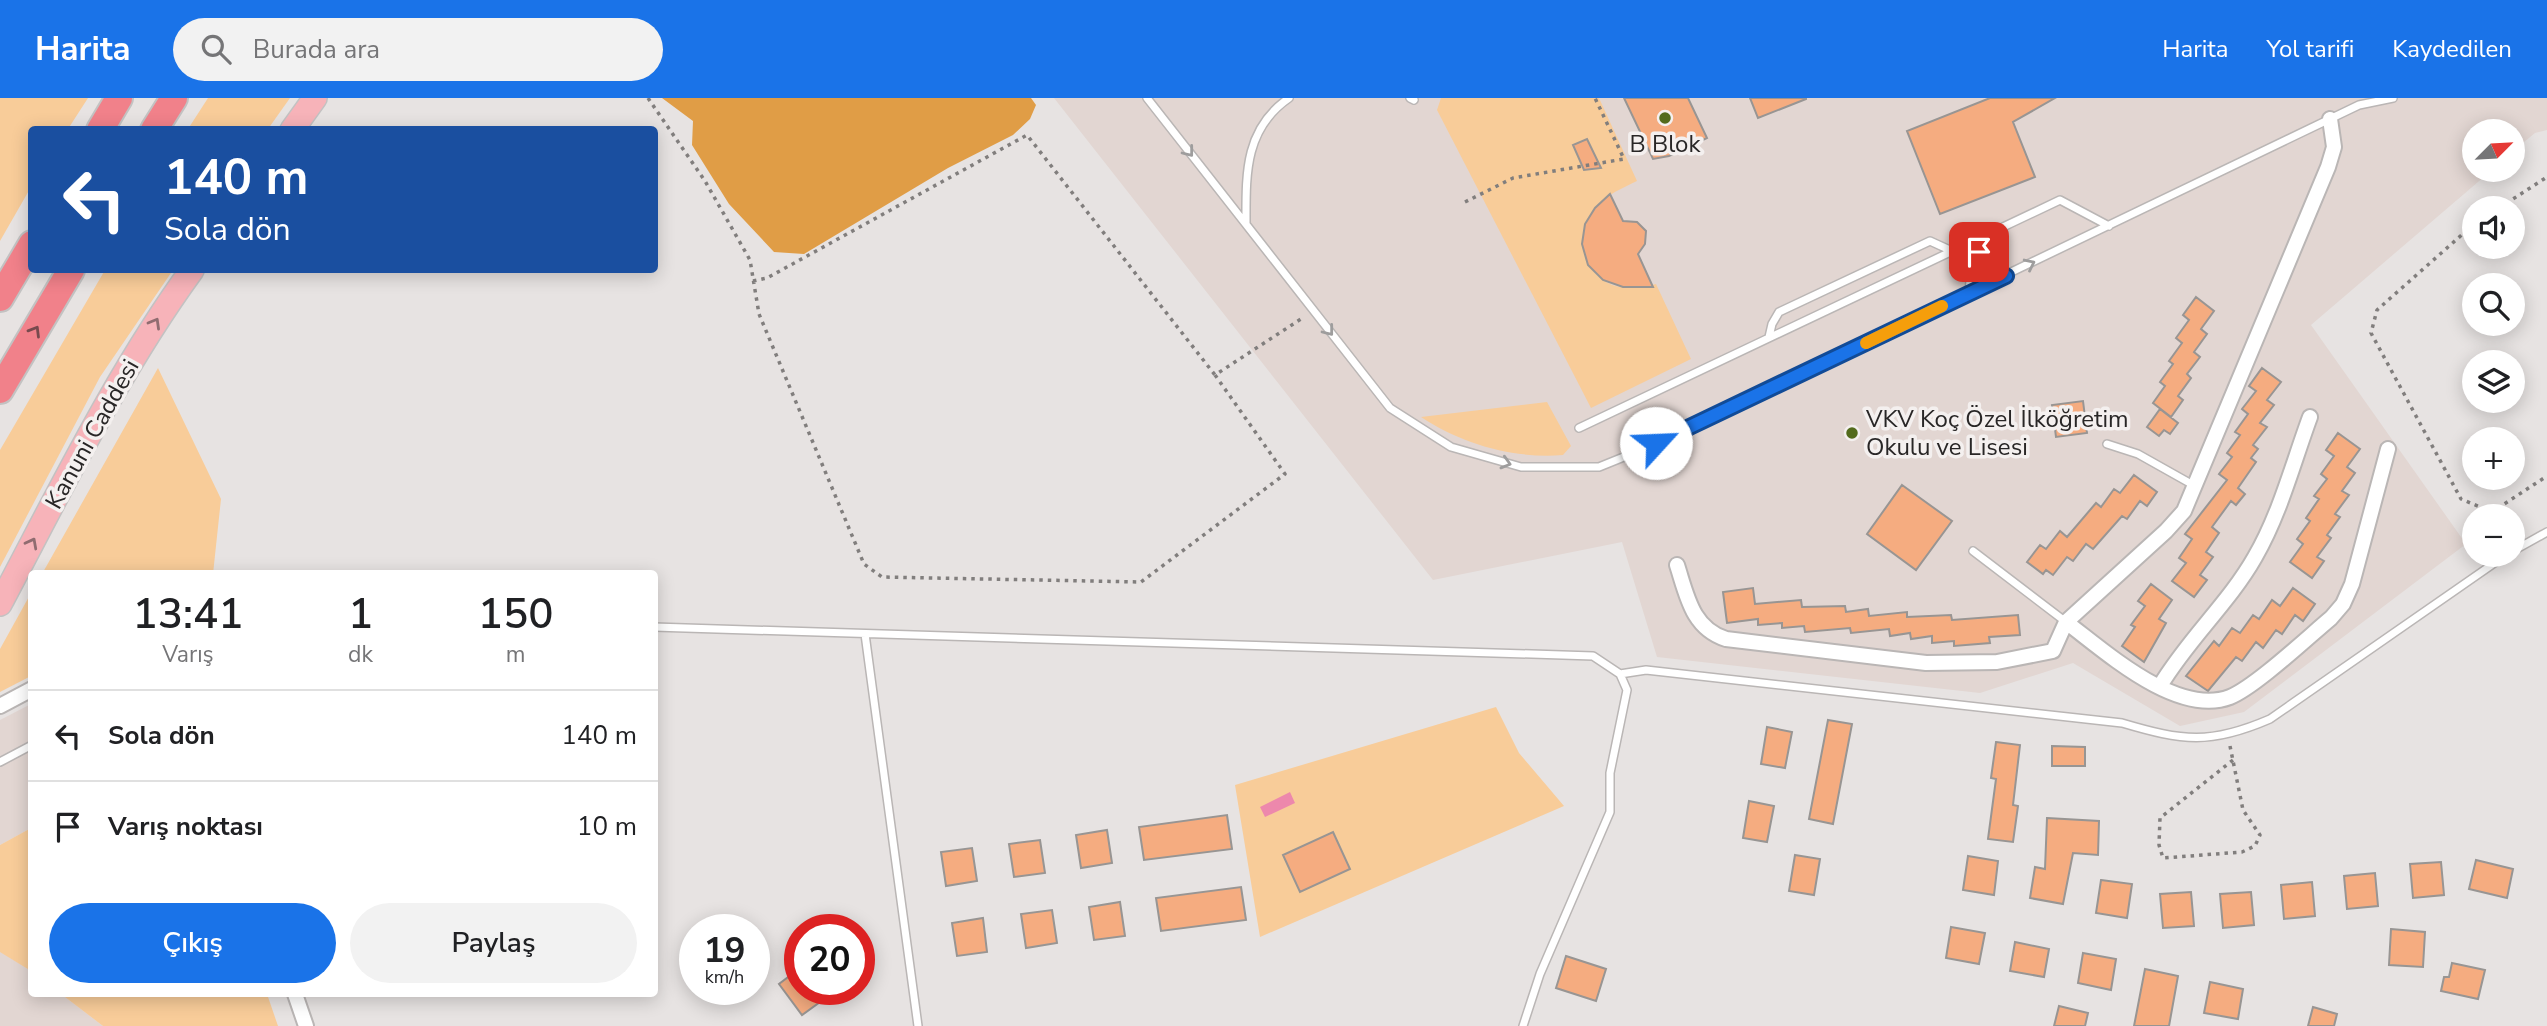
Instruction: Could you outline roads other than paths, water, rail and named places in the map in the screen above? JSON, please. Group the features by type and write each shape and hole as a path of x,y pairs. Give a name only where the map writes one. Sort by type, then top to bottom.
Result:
{"highway":[{"path":"102,126 119,98"},
{"path":"157,126 174,98"},
{"path":"0,298 28,251"},
{"path":"0,390 69,273"}],"main road":[{"path":"295,126 315,98"},
{"name":"Kanuni Caddesi","path":"0,604 72,468 159,314 190,273"}],"street":[{"path":"1677,565 1694,615 1707,630 1726,639 1926,663 1997,662 2048,654 2059,643 2066,622 2176,522 2195,486 2229,398 2328,167 2334,147 2330,119"},
{"path":"2160,686 2180,653 2245,573 2259,551 2310,417"},
{"path":"2066,622 2126,668 2160,686 2195,701 2230,697 2338,611 2352,584 2388,449"},
{"path":"0,706 28,692"},
{"path":"296,997 306,1026"}],"lane":[{"path":"1147,98 1390,408 1451,447 1521,467 1599,467 1641,450 2359,105 2393,98"},
{"path":"1246,224 1248,153 1268,118 1289,98"},
{"path":"1579,428 2060,200 2109,226"},
{"path":"1981,237 1979,252 1984,263 1991,270 2006,276"},
{"path":"1769,337 1779,312 1930,241 1952,251 1971,267 1969,294"},
{"path":"2107,444 2151,460 2195,486"},
{"path":"2525,544 2547,532"},
{"path":"1973,551 2066,622"},
{"path":"1620,674 1646,670 2109,722 2173,738 2228,734 2270,719 2489,567"},
{"path":"658,627 1593,656 1620,674 1627,690 1610,774 1610,812 1540,974 1523,1026"},
{"path":"865,634 918,1026"},
{"path":"0,762 28,747"}],"place":[{"name":"B Blok","path":"1665,118"},
{"name":"VKV Koç Özel İlköğretim Okulu ve Lisesi","path":"1852,433"}]}
